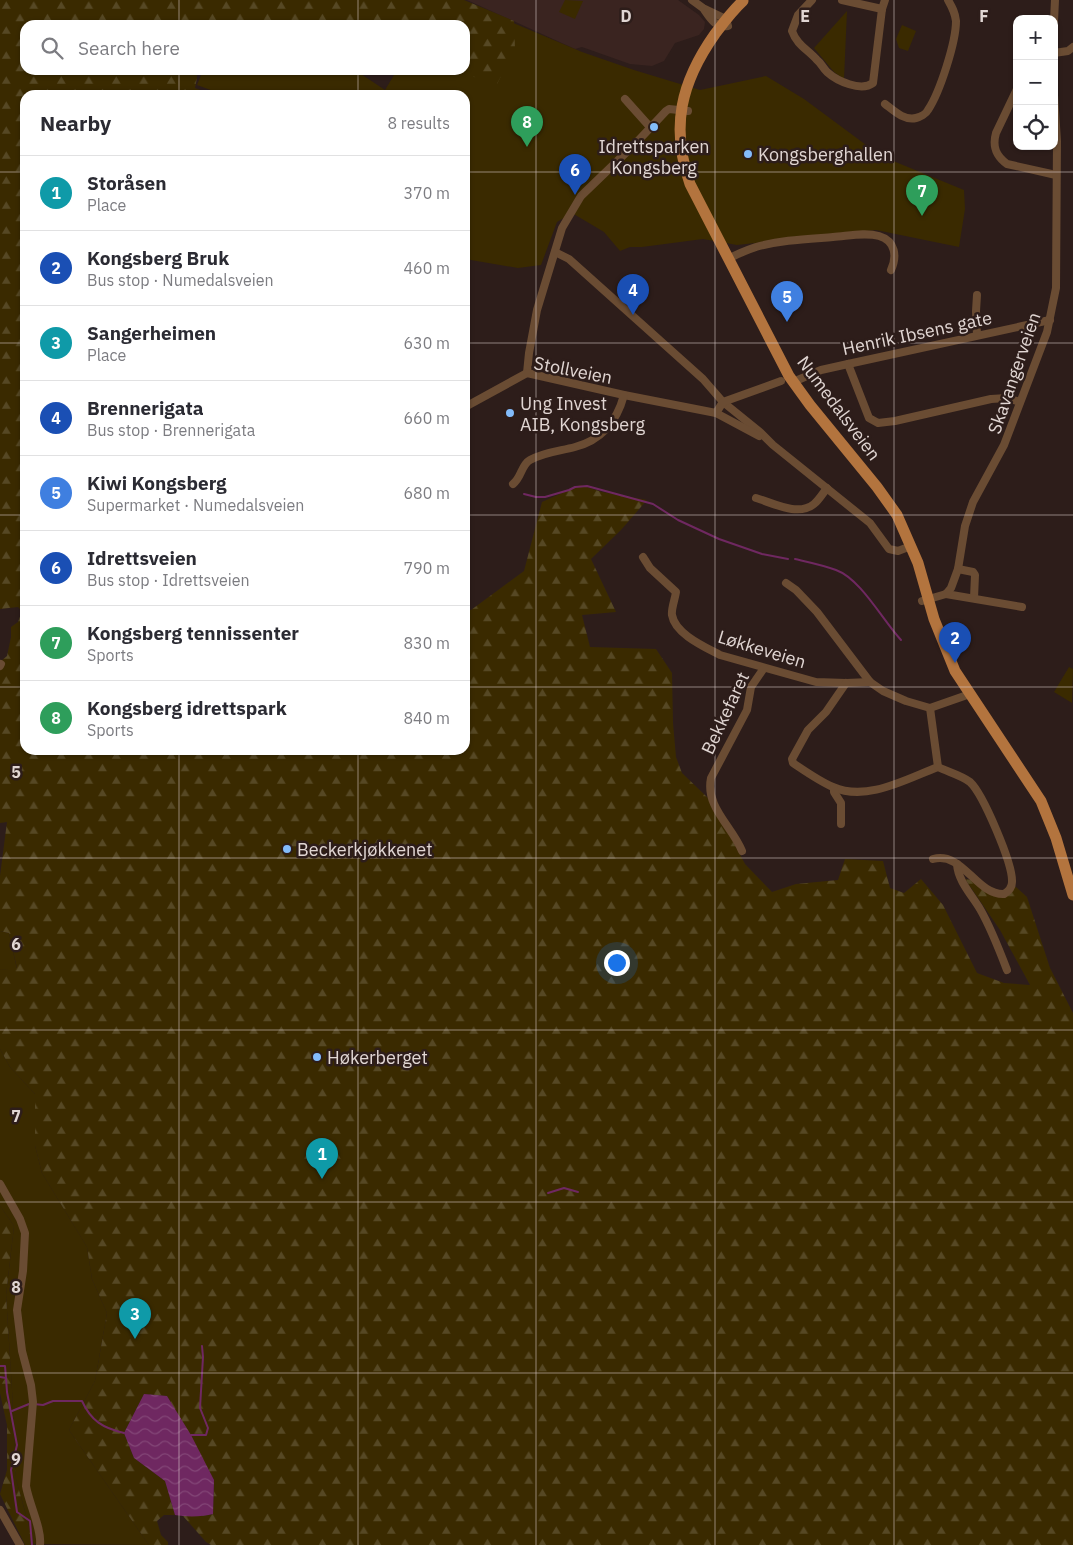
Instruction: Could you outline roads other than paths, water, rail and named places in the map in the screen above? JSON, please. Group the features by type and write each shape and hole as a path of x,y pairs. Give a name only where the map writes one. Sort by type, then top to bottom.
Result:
{"main road":[{"name":"Numedalsveien","path":"743,1 737,14 725,24 699,74 685,111 691,170 702,207 787,382 810,406 897,515 908,547 921,571 925,600 936,639 948,663 955,670 1041,801 1056,838 1073,895"}],"street":[{"path":"692,0 703,8 713,22 725,24"},
{"path":"812,0 798,15 792,31 795,40 806,52 817,59 826,71 839,81 852,85 866,86 873,83 882,9 885,0"},
{"path":"842,0 882,9"},
{"path":"886,104 906,118 914,119 928,111 944,72 953,42 956,23 955,11 948,0"},
{"path":"1054,15 1055,0"},
{"path":"1058,52 1068,51 1073,47"},
{"path":"1013,97 994,139 996,152 1007,164 1022,169 1056,175"},
{"path":"625,99 650,127"},
{"name":"Skavangerveien","path":"946,594 952,588 958,569 965,526 973,502 1004,445 1050,320 1056,288 1057,141 1055,105"},
{"path":"527,373 537,310 554,252 562,228 581,196 669,109 685,111"},
{"path":"728,259 757,247 789,240 866,234 881,236 895,250 895,260 891,270"},
{"path":"554,252 569,259 703,378 723,402 870,523 889,549 898,551 908,547"},
{"path":"977,295 977,335"},
{"name":"Henrik Ibsens gate","path":"723,402 821,370 1050,320"},
{"path":"848,364 870,418 878,423 895,421 990,399 1007,398 1020,402"},
{"name":"Stollveien","path":"470,404 527,373 716,413 750,430 773,445"},
{"name":"Stollveien","path":"512,484 518,480 521,471 528,461 553,451 577,447 599,436 609,427 624,395"},
{"path":"716,413 723,402"},
{"path":"756,498 796,510 806,510 816,503 827,488"},
{"name":"Løkkeveien","path":"643,557 650,568 676,592 672,614 676,625 691,638 720,655 816,682 870,682"},
{"path":"958,569 974,572 976,575 974,598"},
{"path":"786,583 796,590 817,612 870,682 883,691 906,701 930,708 970,694"},
{"path":"925,600 946,594 1022,607"},
{"name":"Bekkefaret","path":"742,851 716,808 711,798 709,787 711,778 747,710 750,687 764,668"},
{"path":"846,683 826,712 808,730 792,759 793,763 830,786 848,792 865,792 886,788 938,767 964,778 975,788 993,823 1004,849 1013,880 1009,890 1004,894 996,894 986,890 957,864 941,857 933,859"},
{"path":"930,708 938,767"},
{"path":"830,786 841,803 841,824"},
{"path":"957,864 958,874 996,941 1007,970"},
{"path":"0,1184 20,1219 24,1233 23,1271 17,1310 23,1359 31,1385 33,1402 26,1486 28,1498 39,1529 40,1545"},
{"path":"0,1510 20,1545"}],"water":[{"path":"144,1394 167,1396 191,1435 214,1480 213,1514 204,1516 175,1515 165,1481 134,1458 124,1433"}],"waterway":[{"path":"524,494 545,497 575,487 587,486 653,504 678,520 719,539 762,554 788,559"},
{"path":"795,559 836,570 845,575 863,591 901,640"},
{"path":"548,1193 564,1188 578,1192"},
{"path":"191,1435 206,1435 208,1428 200,1408 202,1346"},
{"path":"0,1366 5,1366 6,1378"},
{"path":"0,1377 6,1378 17,1445 11,1470 17,1512 30,1521 32,1545"},
{"path":"34,1404 43,1405 53,1401 82,1401 89,1414 99,1423 124,1433"},
{"path":"12,1411 29,1404"}],"place":[{"name":"Idrettsparken Kongsberg","path":"654,127"},
{"name":"Kongsberg idrettspark","path":"527,147"},
{"name":"Kongsberghallen","path":"748,154"},
{"name":"Idrettsveien","path":"575,195"},
{"name":"Kongsberg tennissenter","path":"922,216"},
{"name":"Brennerigata","path":"633,315"},
{"name":"Kiwi Kongsberg","path":"787,322"},
{"name":"Ung Invest AIB, Kongsberg","path":"510,413"},
{"name":"Kongsberg Bruk","path":"955,663"},
{"name":"Beckerkjøkkenet","path":"287,849"},
{"name":"Høkerberget","path":"317,1057"},
{"name":"Storåsen","path":"322,1179"},
{"name":"Sangerheimen","path":"135,1339"}]}
